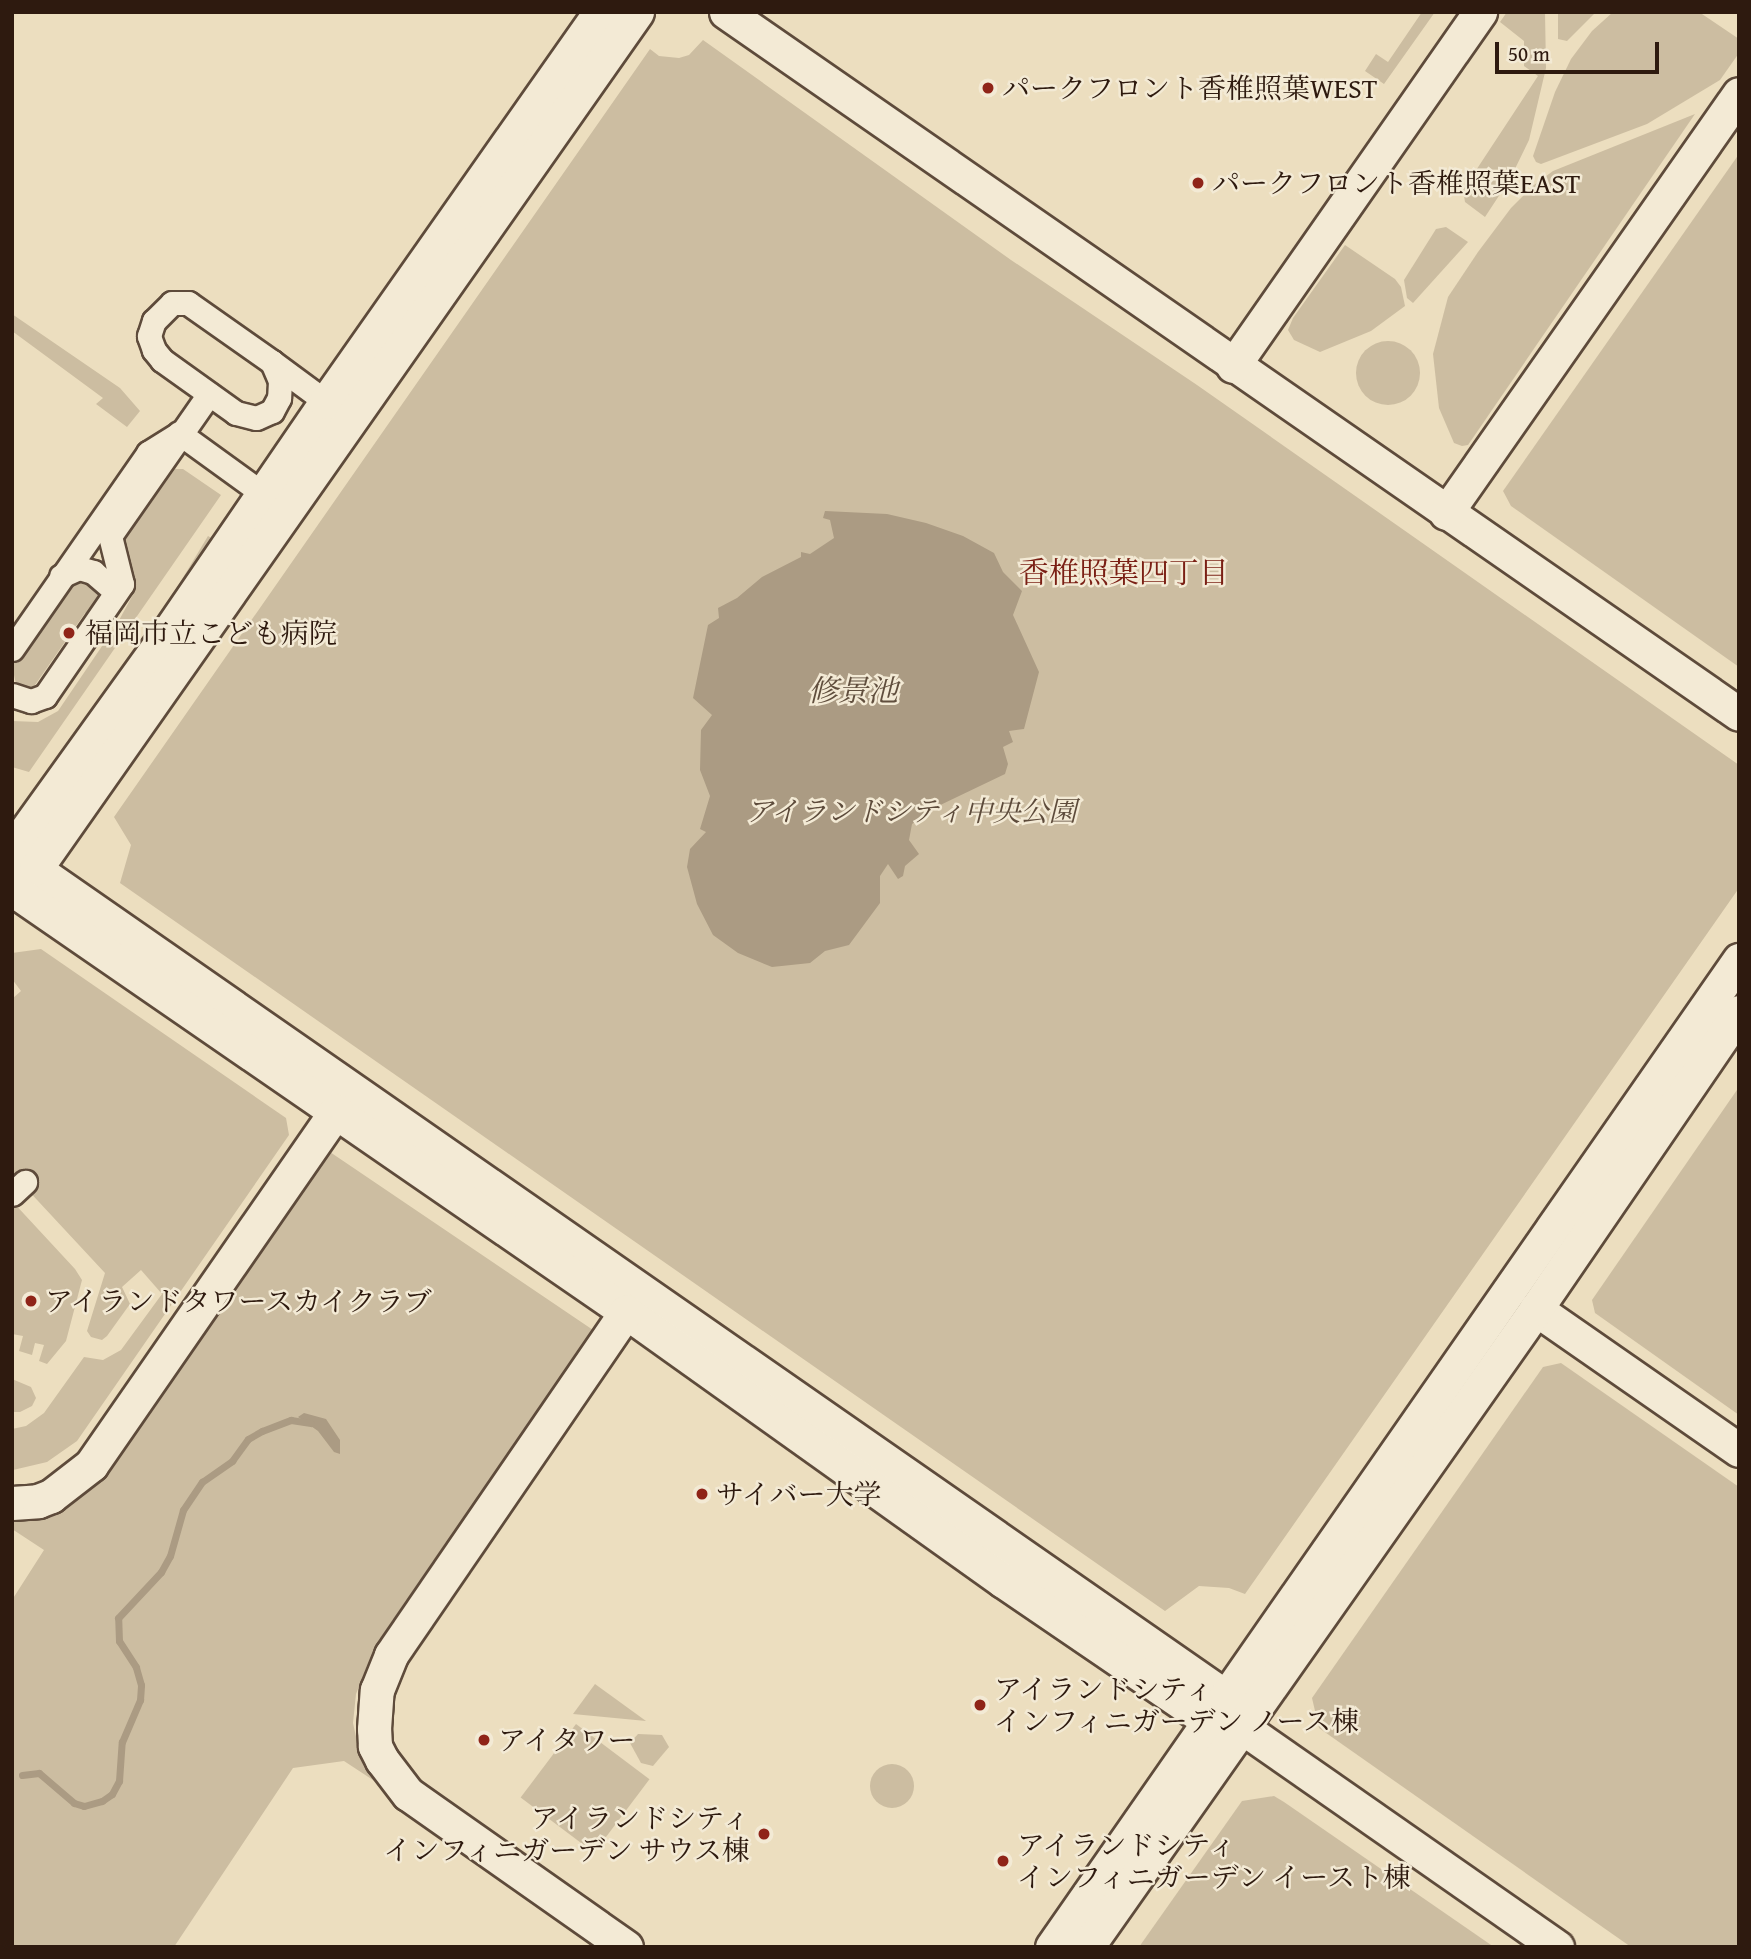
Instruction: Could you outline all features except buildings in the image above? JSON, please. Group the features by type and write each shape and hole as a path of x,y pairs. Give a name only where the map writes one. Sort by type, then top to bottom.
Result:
{"street":[{"path":"275,503 326,402 600,12"},
{"path":"17,869 275,503 636,12"},
{"path":"726,12 1233,366 1739,714"},
{"path":"1233,366 1480,12"},
{"path":"1446,513 1739,94"},
{"path":"272,362 280,381 279,398 272,411 256,418 236,413 162,360 153,350 149,335 154,321 172,303 188,303 272,362 326,402"},
{"path":"12,695 31,701 45,696 122,584 110,536 163,463 179,433 209,394"},
{"path":"179,433 275,503"},
{"path":"12,649 148,453 179,433"},
{"path":"61,576 79,568 93,572 116,592"},
{"path":"17,869 336,1111 626,1312 1002,1580 1218,1709"},
{"path":"17,869 1558,1947"},
{"path":"1052,1947 1739,960"},
{"path":"1087,1947 1536,1309 1739,1012"},
{"path":"12,1503 51,1496 91,1465 336,1111"},
{"path":"1536,1309 1739,1451"},
{"path":"626,1312 391,1655 377,1690 374,1729 375,1746 382,1760 408,1794 626,1947"}],"green space":[{"path":"1422,12 1435,12 1384,84 1365,71 1376,54 1388,62"},
{"path":"1507,12 1545,12 1546,68 1529,140 1510,179 1485,217 1465,202 1463,190 1538,76 1524,66 1524,41 1500,22"},
{"path":"1558,12 1596,12 1567,41 1558,39"},
{"path":"1613,12 1699,12 1739,39 1739,53 1720,80 1647,124 1541,164 1536,162 1533,156 1555,92 1571,59 1592,31"},
{"name":"アイランドシティ中央公園","path":"703,40 1011,260 1197,385 1739,765 1739,888 1245,1594 1229,1588 1199,1586 1165,1611 120,883 131,845 114,817 650,49 659,56 679,58 689,55"},
{"path":"1695,114 1468,445 1454,443 1439,408 1433,354 1448,297 1478,252 1511,208 1553,171"},
{"path":"1739,154 1739,667 1511,506 1503,491"},
{"path":"1446,227 1468,242 1413,303 1407,298 1404,280 1436,229"},
{"path":"1345,245 1395,279 1401,287 1405,306 1371,331 1320,352 1294,340 1288,330 1293,318"},
{"path":"12,314 120,388 140,411 127,427 96,404 103,398 12,331"},
{"path":"1382,341 1394,341 1411,350 1418,361 1418,385 1411,396 1394,405 1382,405 1370,400 1361,391 1356,379 1356,367 1361,355 1370,346"},
{"path":"175,469 183,469 221,495 29,772 12,767 12,721 38,722 58,711 117,624 136,589 122,543"},
{"path":"208,536 218,542 64,799 53,793"},
{"path":"79,573 105,596 90,617 85,613 35,685 42,689 23,693 16,684 12,666 65,583"},
{"path":"41,949 286,1118 289,1135 77,1441 47,1462 13,1470 12,1429 26,1426 44,1413 84,1357 103,1360 121,1350 162,1294 141,1270 122,1287 130,1304 107,1336 102,1340 91,1337 87,1331 105,1273 12,1173 12,999 21,991 12,979 12,953"},
{"path":"1739,1087 1739,1415 1595,1313 1592,1300"},
{"path":"327,1150 596,1332 367,1666 356,1694 353,1723 360,1755 376,1782 344,1761 293,1768 174,1947 12,1947 12,1600 44,1550 12,1529 12,1517 37,1515"},
{"path":"12,1201 82,1280 66,1341 47,1364 39,1361 44,1345 35,1343 32,1355 19,1351 23,1336 12,1334"},
{"path":"1561,1363 1739,1487 1739,1947 1631,1947 1319,1728 1312,1698 1543,1367"},
{"path":"12,1379 31,1387 36,1398 32,1406 20,1412 12,1412"},
{"path":"595,1684 646,1721 573,1714"},
{"path":"576,1724 649,1779 594,1853 521,1797"},
{"path":"638,1734 662,1735 669,1747 653,1766 641,1763 630,1743"},
{"path":"892,1764 907,1771 914,1786 907,1801 892,1808 877,1801 870,1786 877,1771"},
{"path":"1274,1796 1494,1947 1139,1947 1242,1801"}],"water":[{"name":"修景池","path":"825,511 887,514 926,523 963,536 994,553 1003,572 1022,591 1013,615 1039,672 1024,729 1009,731 1013,742 1003,747 1008,764 1005,774 934,808 912,824 909,840 919,854 905,866 903,876 898,879 888,864 880,876 880,903 849,945 825,951 810,963 772,967 738,953 713,935 697,904 687,867 690,849 706,832 700,829 710,796 700,770 701,730 712,715 693,698 708,625 719,618 718,608 737,598 762,577 801,557 801,552 810,554 834,538 830,520 823,518"},
{"path":"304,1413 326,1419 340,1440 340,1454 334,1452 318,1431 298,1417"}],"waterway":[{"path":"22,1775 39,1773 74,1803 84,1806 102,1801 112,1794 119,1781 122,1742 140,1700 141,1685 136,1667 119,1641 118,1618 161,1572 170,1556 183,1510 202,1482 232,1461 248,1439 262,1431 291,1420 311,1423"}],"place":[{"name":"パークフロント香椎照葉WEST","path":"988,88"},
{"name":"パークフロント香椎照葉EAST","path":"1198,183"},
{"name":"福岡市立こども病院","path":"69,633"},
{"name":"アイランドタワースカイクラブ","path":"31,1301"},
{"name":"サイバー大学","path":"702,1494"},
{"name":"アイランドシティ インフィニガーデン ノース棟","path":"980,1705"},
{"name":"アイタワー","path":"484,1740"},
{"name":"アイランドシティ インフィニガーデン サウス棟","path":"764,1834"},
{"name":"アイランドシティ インフィニガーデン イースト棟","path":"1003,1861"}],"district":[{"name":"香椎照葉四丁目","path":"1124,572"}]}
